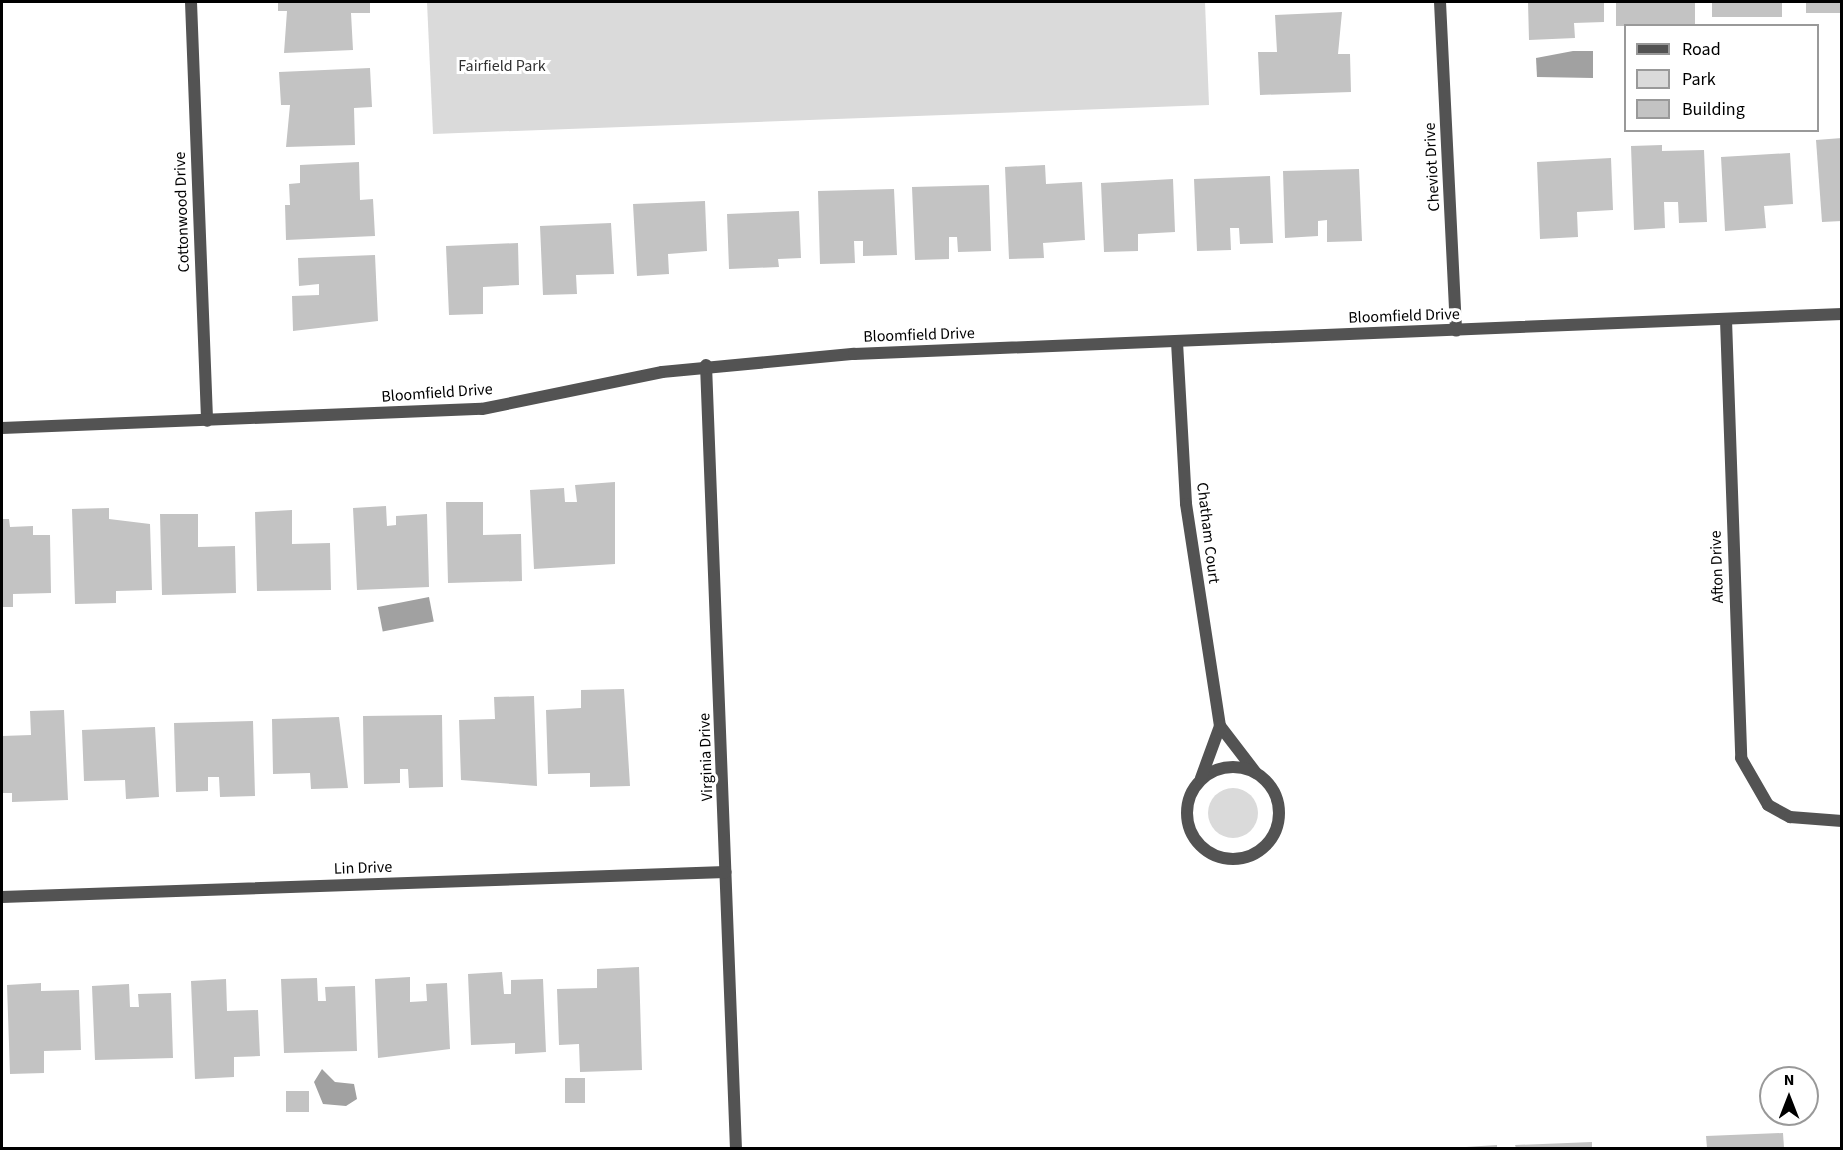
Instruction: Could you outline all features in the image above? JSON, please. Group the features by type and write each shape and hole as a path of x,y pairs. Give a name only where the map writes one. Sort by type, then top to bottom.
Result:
{"street":[{"name":"Cottonwood Drive","path":"191,2 207,421"},
{"name":"Cheviot Drive","path":"1440,2 1456,331"},
{"name":"Bloomfield Drive","path":"2,428 482,409 706,365 1177,342 1842,314"},
{"name":"Afton Drive","path":"1726,320 1738,732 1750,780 1768,805 1790,817 1842,822"},
{"name":"Chatham Court","path":"1177,342 1186,504 1220,726 1200,781 1187,808 1193,837 1216,856 1246,857 1270,840 1279,812 1276,796 1220,726"},
{"name":"Virginia Drive","path":"706,365 736,1149"},
{"path":"1200,781 1227,767 1257,773"},
{"name":"Lin Drive","path":"2,897 726,872"}],"green space":[{"name":"Fairfield Park","path":"427,2 1205,2 1209,105 433,134"},
{"path":"1228,788 1238,788 1251,795 1258,808 1258,818 1251,831 1238,838 1228,838 1219,834 1212,827 1208,818 1208,808 1212,799 1219,792"}],"shaded area":[{"path":"1573,51 1593,51 1593,78 1537,77 1536,58"},
{"path":"429,597 434,622 383,631 378,607"},
{"path":"322,1069 335,1082 354,1084 357,1099 346,1106 323,1104 314,1082"}],"building":[{"path":"278,2 370,2 370,13 351,13 353,50 284,53 287,11 278,11"},
{"path":"1528,2 1604,2 1604,22 1574,23 1575,38 1529,40"},
{"path":"1616,2 1695,2 1695,24 1616,26"},
{"path":"1712,2 1782,2 1782,17 1712,17"},
{"path":"1806,2 1842,2 1842,13 1806,13"},
{"path":"1342,12 1338,54 1350,54 1351,92 1260,95 1258,52 1277,52 1275,15"},
{"path":"370,68 372,107 354,108 355,145 286,147 290,105 281,105 279,72"},
{"path":"1842,138 1842,221 1822,222 1816,140"},
{"path":"1662,145 1662,151 1704,150 1707,222 1679,223 1678,202 1664,202 1665,228 1634,230 1631,146"},
{"path":"1790,153 1793,204 1764,206 1766,228 1725,231 1721,157"},
{"path":"1611,158 1613,210 1577,212 1578,237 1540,239 1537,162"},
{"path":"359,162 360,200 373,199 375,236 286,240 285,205 290,205 289,184 300,183 300,165"},
{"path":"1045,165 1046,184 1082,182 1085,240 1043,243 1044,258 1009,259 1005,167"},
{"path":"1359,169 1362,241 1327,242 1327,220 1318,221 1318,236 1285,238 1283,171"},
{"path":"1270,176 1273,243 1240,244 1239,228 1230,228 1231,250 1197,251 1194,179"},
{"path":"1173,179 1175,232 1138,234 1138,251 1104,252 1101,183"},
{"path":"989,185 991,251 958,252 957,237 949,237 949,259 915,260 912,187"},
{"path":"894,189 897,255 863,256 863,241 854,241 855,263 820,264 818,191"},
{"path":"705,201 707,251 668,254 669,274 637,276 633,204"},
{"path":"799,211 801,258 778,259 779,267 729,269 727,214"},
{"path":"611,223 614,274 576,275 577,294 543,295 540,226"},
{"path":"518,243 519,285 483,287 483,314 449,315 446,246"},
{"path":"375,255 378,321 293,331 292,296 319,295 319,284 299,286 298,258"},
{"path":"615,482 615,564 534,569 530,490 564,488 565,502 577,502 575,485"},
{"path":"446,502 483,502 483,535 521,534 522,581 448,583"},
{"path":"386,506 387,526 396,525 396,516 427,514 429,587 357,590 353,508"},
{"path":"109,508 109,519 150,524 152,590 116,591 116,603 75,604 72,509"},
{"path":"292,510 292,544 330,543 331,590 257,591 255,512"},
{"path":"160,514 198,514 198,547 235,546 236,593 162,595"},
{"path":"2,519 9,519 10,527 33,526 33,535 50,535 51,593 13,594 13,607 2,607"},
{"path":"624,689 630,786 590,787 590,773 548,774 546,710 581,708 581,690"},
{"path":"534,696 537,786 461,780 459,720 495,719 494,697"},
{"path":"64,710 68,800 12,802 12,793 2,793 2,736 31,735 30,711"},
{"path":"442,715 443,787 409,788 408,769 400,769 400,783 364,784 363,716"},
{"path":"339,717 348,788 311,789 310,773 273,774 272,719"},
{"path":"253,721 255,796 220,797 219,777 208,777 208,791 176,792 174,723"},
{"path":"155,727 159,797 126,799 125,780 84,781 82,730"},
{"path":"639,967 642,1070 580,1072 579,1044 559,1045 557,989 597,988 597,969"},
{"path":"502,972 504,994 511,994 511,980 543,979 546,1052 515,1054 515,1043 471,1045 468,974"},
{"path":"410,977 410,1002 427,1001 426,984 447,983 450,1049 378,1058 375,979"},
{"path":"317,978 318,1001 326,1001 325,987 355,986 357,1051 284,1053 281,979"},
{"path":"226,979 227,1011 258,1010 260,1056 234,1057 234,1077 195,1079 191,981"},
{"path":"41,983 41,991 79,990 81,1050 44,1051 44,1073 10,1074 7,985"},
{"path":"129,984 130,1007 139,1007 138,994 171,993 173,1058 95,1060 92,986"},
{"path":"565,1078 585,1078 585,1103 565,1103"},
{"path":"286,1091 309,1091 309,1112 286,1112"},
{"path":"1783,1133 1784,1148 1707,1148 1706,1136"},
{"path":"1592,1142 1592,1148 1516,1148 1515,1145"},
{"path":"1497,1145 1497,1148 1466,1148 1466,1147"}]}
